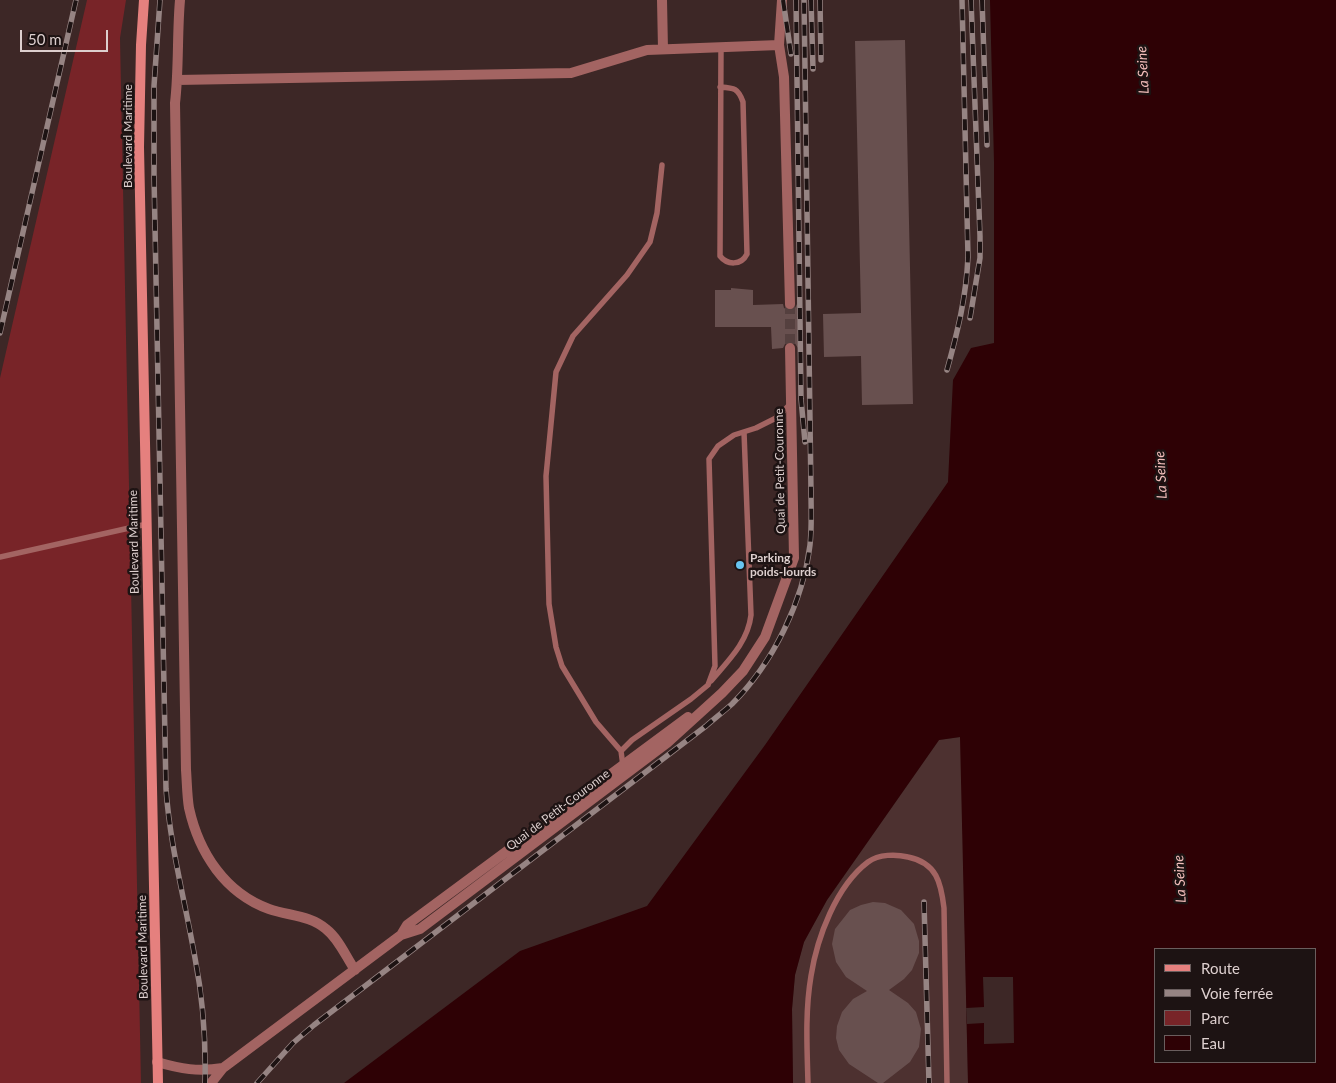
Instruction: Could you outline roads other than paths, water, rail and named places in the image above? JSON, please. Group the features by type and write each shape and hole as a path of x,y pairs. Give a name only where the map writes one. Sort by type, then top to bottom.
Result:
{"street":[{"name":"Boulevard Maritime","path":"144,0 139,147 158,1083"},
{"path":"180,0 175,103 186,770 189,807 195,832 206,855 223,879 239,894 254,904 315,921 328,930 355,970"},
{"path":"662,0 663,49"},
{"path":"782,0 779,45 784,77 790,304"},
{"path":"177,80 571,73 647,50 779,45"},
{"name":"Quai de Petit-Couronne","path":"211,1083 223,1068 401,935 420,929 569,818 624,769 667,742 722,693 743,670 765,637 794,558 790,348"},
{"path":"157,1062 183,1070 206,1071 223,1068"}],"lane":[{"path":"720,87 735,89 740,93 743,102 747,254 745,258 734,264 724,262 720,256 720,87 721,47"},
{"path":"624,769 621,752 596,722 562,666 556,647 549,604 546,476 556,372 573,336 627,275 650,242 657,213 662,165"},
{"path":"708,684 715,666 709,459 718,446 734,435 778,418 792,402"},
{"path":"621,752 632,740 691,699 708,684 742,642 749,629 751,616 744,432"},
{"path":"0,557 147,524"},
{"path":"808,1083 809,992 815,955 823,932 844,886 857,872 869,861 878,857 899,855 923,861 932,870 941,884 944,908 947,1083"}],"water":[{"name":"La Seine","path":"990,0 1336,0 1336,1083 968,1083 960,737 939,740 827,900 804,942 795,975 792,1009 793,1083 344,1083 520,951 647,906 765,745 948,482 953,380 971,348 994,343 994,162"}],"tunnel":[{"path":"790,304 790,348"}],"railway":[{"path":"0,333 76,0"},
{"path":"160,0 154,86 154,176 166,789 174,852 202,1004 205,1083"},
{"path":"783,0 791,54"},
{"path":"796,0 801,399 805,442"},
{"path":"257,1083 293,1043 314,1025 729,707 747,688 760,670 784,630 801,588 811,532 804,0"},
{"path":"811,0 813,69"},
{"path":"820,0 821,60"},
{"path":"947,370 961,314 968,257 962,0"},
{"path":"970,318 980,258 971,0"},
{"path":"982,0 987,145"},
{"path":"924,902 929,1083"}],"place":[{"name":"Parking poids-lourds","path":"740,565"}]}
